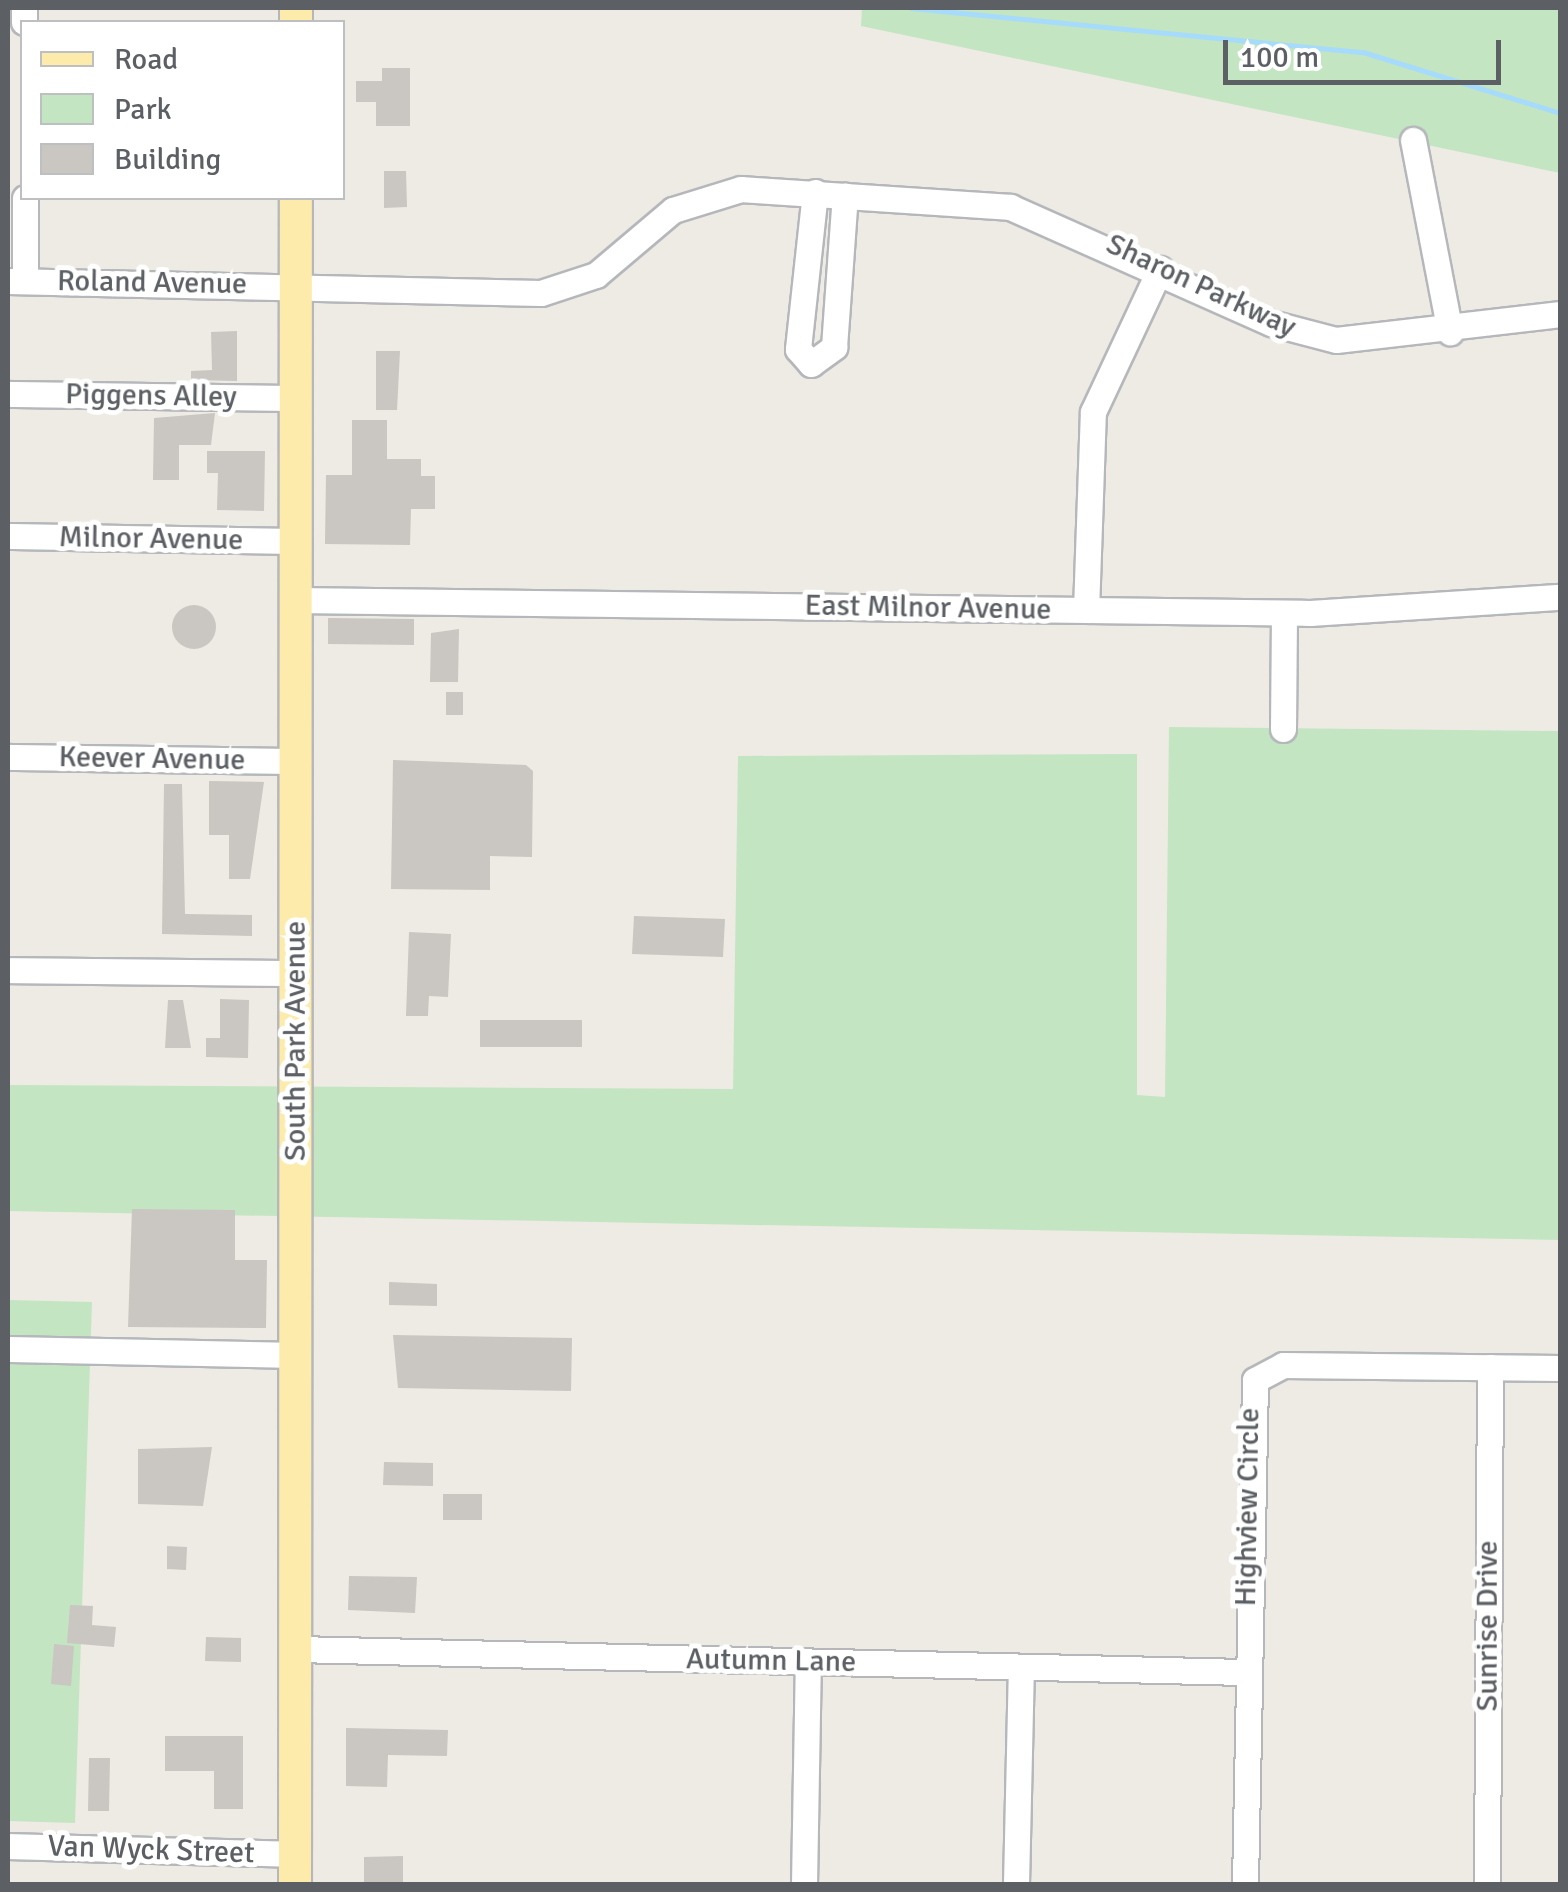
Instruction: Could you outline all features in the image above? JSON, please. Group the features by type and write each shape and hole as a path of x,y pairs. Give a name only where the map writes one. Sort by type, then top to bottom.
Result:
{"main road":[{"name":"South Park Avenue","path":"296,200 296,1869"}],"street":[{"path":"1413,140 1450,332"},
{"name":"Sharon Parkway","path":"296,289 541,292 596,275 698,198 741,188 1010,207 1303,334 1362,342 1560,314"},
{"path":"815,192 798,350 811,364 834,347 844,195"},
{"path":"16,281 25,200"},
{"path":"1086,610 1093,412 1160,269"},
{"name":"Roland Avenue","path":"16,281 296,289"},
{"name":"Piggens Alley","path":"8,394 294,398"},
{"name":"Milnor Avenue","path":"8,536 295,541"},
{"name":"East Milnor Avenue","path":"295,600 1284,613 1560,597"},
{"path":"1283,729 1284,613"},
{"name":"Keever Avenue","path":"8,757 296,762"},
{"path":"8,970 296,973"},
{"path":"8,1349 296,1355"},
{"name":"Highview Circle","path":"1245,1884 1246,1672 1255,1380 1283,1365 1560,1368"},
{"name":"Sunrise Drive","path":"1487,1884 1490,1367"},
{"name":"Autumn Lane","path":"296,1650 1246,1672"},
{"path":"804,1884 808,1662"},
{"path":"1016,1884 1021,1667"},
{"name":"Van Wyck Street","path":"8,1846 296,1869"}],"green space":[{"path":"862,8 1560,8 1560,173 861,26"},
{"path":"1169,727 1560,731 1560,1240 8,1211 8,1085 733,1089 738,756 1137,754 1137,1095 1165,1097"},
{"path":"8,1300 92,1302 75,1823 8,1821"}],"building":[{"path":"382,68 410,68 410,126 376,126 376,102 356,102 356,81 382,81"},
{"path":"384,171 406,171 407,207 384,208"},
{"path":"237,331 237,381 191,380 191,371 212,370 211,332"},
{"path":"376,351 400,351 397,410 376,410"},
{"path":"215,413 211,445 179,445 179,480 153,480 154,418"},
{"path":"352,420 387,420 387,459 421,459 421,476 435,476 435,509 411,509 410,545 325,544 326,475 352,475"},
{"path":"207,451 265,451 264,511 217,510 218,473 207,473"},
{"path":"194,605 209,612 216,627 209,642 194,649 179,642 172,627 179,612"},
{"path":"328,618 414,619 414,645 328,644"},
{"path":"459,629 458,682 430,682 431,633"},
{"path":"446,692 463,692 463,715 446,715"},
{"path":"393,760 526,765 533,771 532,857 490,856 490,890 391,889"},
{"path":"209,781 264,782 250,879 229,879 229,835 209,835"},
{"path":"164,784 182,784 185,914 252,915 252,936 162,934"},
{"path":"634,916 725,919 723,957 632,954"},
{"path":"409,932 451,934 448,997 429,996 428,1016 406,1016"},
{"path":"220,999 249,1000 248,1058 206,1057 206,1038 220,1038"},
{"path":"168,1000 183,1000 191,1048 165,1048"},
{"path":"480,1020 582,1020 582,1047 480,1047"},
{"path":"132,1209 235,1210 235,1260 267,1260 266,1328 128,1327"},
{"path":"389,1282 437,1284 437,1306 389,1305"},
{"path":"393,1335 572,1338 571,1391 398,1388"},
{"path":"212,1447 203,1506 138,1504 138,1449"},
{"path":"384,1462 433,1463 433,1486 383,1485"},
{"path":"443,1494 482,1494 482,1520 443,1520"},
{"path":"167,1546 187,1547 186,1570 167,1569"},
{"path":"349,1576 417,1577 415,1613 348,1610"},
{"path":"70,1605 93,1606 92,1625 116,1627 114,1647 67,1643"},
{"path":"206,1637 241,1638 241,1662 205,1661"},
{"path":"54,1644 74,1646 71,1686 51,1684"},
{"path":"346,1728 448,1730 447,1756 388,1755 387,1787 346,1786"},
{"path":"165,1736 243,1736 243,1809 214,1809 214,1771 165,1771"},
{"path":"89,1758 110,1758 109,1811 88,1811"},
{"path":"403,1856 403,1884 364,1884 364,1857"}],"waterway":[{"path":"911,8 1363,52 1560,113"}]}
